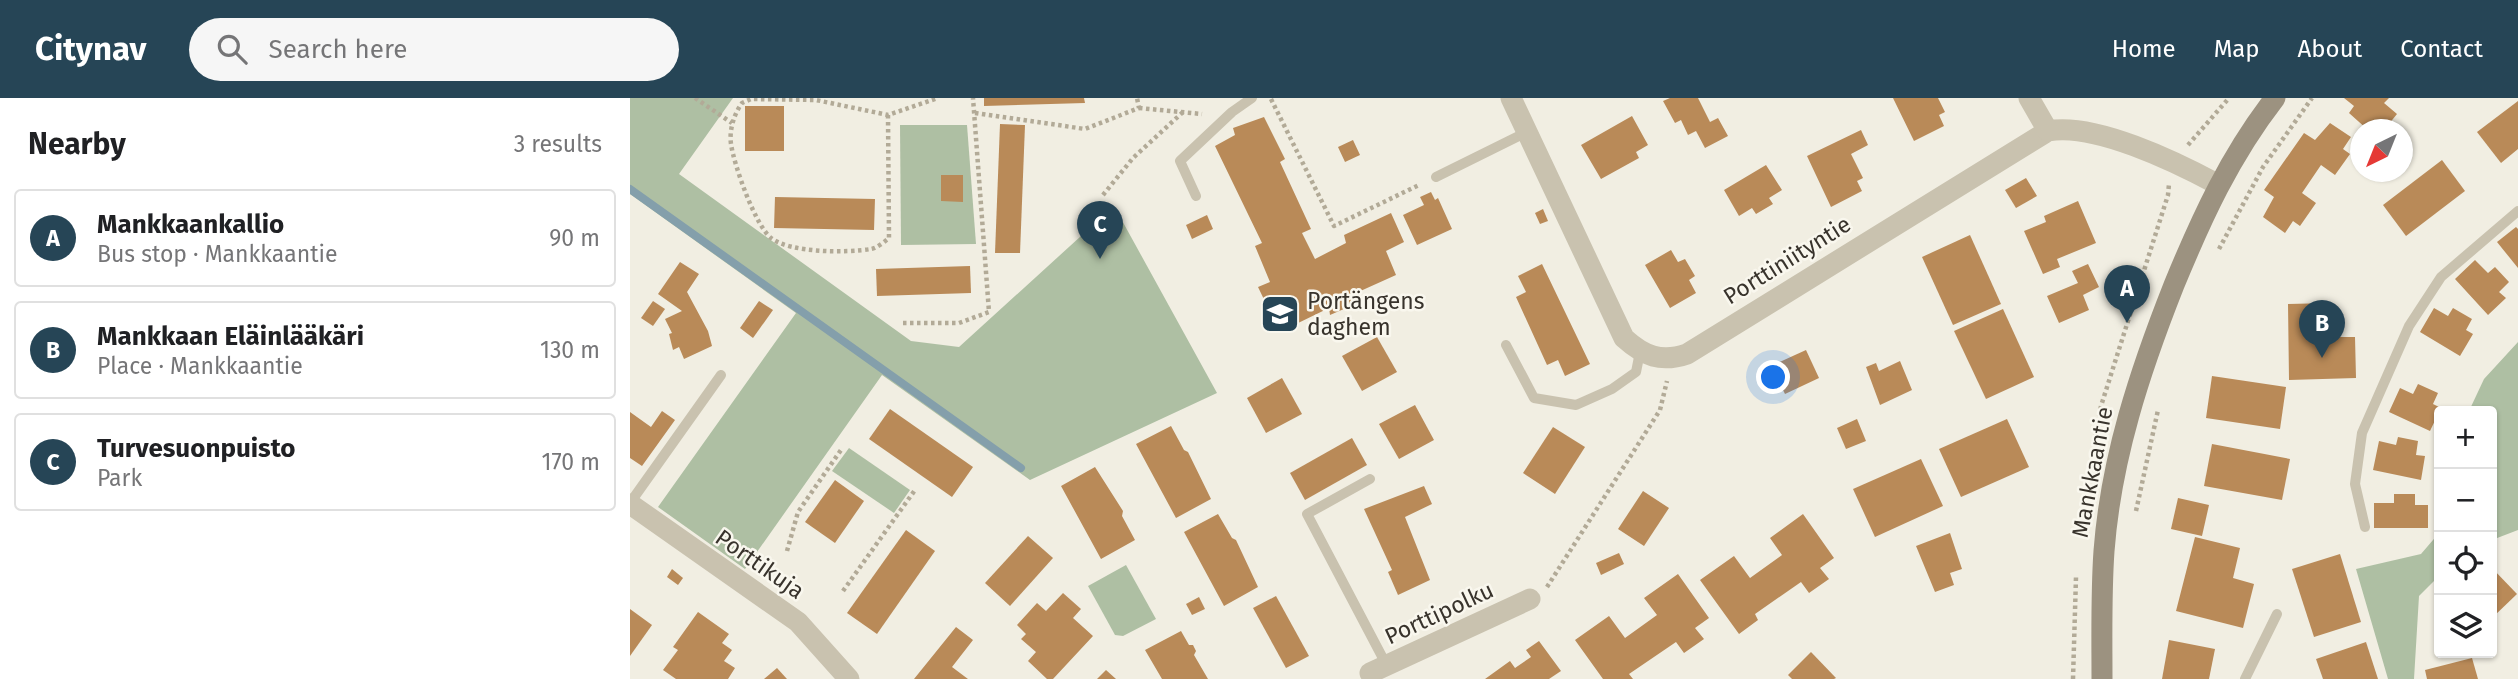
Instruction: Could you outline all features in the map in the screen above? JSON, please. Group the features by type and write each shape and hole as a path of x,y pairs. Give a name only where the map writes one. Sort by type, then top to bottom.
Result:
{"main road":[{"name":"Mankkaantie","path":"2102,679 2104,550 2123,427 2155,332 2217,184 2235,153 2274,98"}],"street":[{"path":"1511,98 1624,338 1640,352 1671,359"},
{"path":"2029,98 2048,131 2066,128 2085,131 2178,163 2217,184"},
{"name":"Porttiniityntie","path":"1671,359 1687,354 2048,131"},
{"name":"Porttikuja","path":"630,504 798,622 849,679"},
{"name":"Porttipolku","path":"1372,674 1530,599"}],"lane":[{"path":"1196,196 1180,161 1227,116 1252,98"},
{"path":"1436,177 1527,132"},
{"path":"2365,527 2355,484 2362,433 2409,326 2441,277 2490,232 2518,211"},
{"path":"1506,345 1534,398 1576,405 1612,389 1636,372 1640,352"},
{"path":"630,504 721,375"},
{"path":"1370,479 1307,514 1372,674"},
{"path":"2245,679 2277,614"}],"path":[{"path":"695,98 732,123"},
{"path":"888,115 889,238 873,249 804,249 786,247 769,237 757,220 731,143 732,123 742,103 751,99 816,100 888,115 938,98"},
{"path":"903,323 959,323 989,312 973,98"},
{"path":"1137,98 1139,108"},
{"path":"1270,98 1335,226 1436,177"},
{"path":"2215,258 2263,167 2312,98"},
{"path":"975,113 1085,129 1139,108 1227,116"},
{"path":"1103,195 1133,158 1183,112"},
{"path":"1530,599 1547,586 1660,410 1671,359"},
{"path":"2134,517 2161,401"},
{"path":"787,551 798,512 841,450"},
{"path":"843,591 915,490"}],"green space":[{"path":"630,98 733,98 679,174 911,341 959,347 1114,206 1217,393 1030,480 882,375 745,569 658,507 796,313 630,194"},
{"path":"900,125 967,125 976,244 901,245"},
{"path":"2518,342 2518,530 2497,538 2497,406 2471,406 2484,379"},
{"path":"849,448 910,490 894,513 832,471"},
{"path":"2434,539 2434,581 2419,596 2414,679 2388,679 2356,569 2421,554"},
{"path":"1126,565 1156,619 1123,636 1115,635 1088,586"}],"building":[{"path":"984,98 1084,98 1085,103 984,106"},
{"path":"1670,98 1698,98 1710,122 1718,118 1728,136 1705,148 1696,131 1688,135 1681,120 1675,123 1663,101"},
{"path":"1893,98 1938,98 1945,112 1939,115 1944,126 1914,141"},
{"path":"2344,98 2389,98 2384,103 2397,114 2393,119 2356,119 2349,113 2354,106"},
{"path":"2518,101 2518,149 2501,163 2477,132"},
{"path":"745,106 784,106 784,151 745,151"},
{"path":"1632,116 1648,145 1636,152 1639,158 1601,179 1581,145"},
{"path":"1264,117 1285,159 1280,162 1311,229 1302,233 1315,259 1346,243 1344,235 1391,213 1404,242 1386,251 1396,275 1356,293 1360,302 1330,315 1329,308 1292,326 1286,312 1273,318 1258,287 1270,282 1255,246 1262,243 1215,146 1235,135 1233,128"},
{"path":"2330,123 2350,136 2343,149 2350,154 2335,175 2321,165 2302,193 2316,203 2300,226 2293,221 2285,233 2263,217 2274,197 2264,190 2304,133 2315,140"},
{"path":"1000,124 1025,125 1020,253 995,253"},
{"path":"1861,130 1868,145 1851,154 1863,178 1857,181 1862,191 1831,207 1807,156"},
{"path":"1353,140 1360,155 1345,162 1338,147"},
{"path":"2442,160 2465,191 2406,236 2383,205"},
{"path":"1766,165 1782,190 1769,198 1773,204 1756,214 1752,208 1739,216 1724,190"},
{"path":"941,175 963,175 963,202 941,201"},
{"path":"2026,178 2037,196 2016,208 2005,190"},
{"path":"1431,192 1435,200 1438,198 1452,229 1417,245 1403,215 1424,205 1420,197"},
{"path":"775,197 875,199 874,230 774,228"},
{"path":"2078,201 2096,243 2057,259 2060,267 2043,274 2024,231 2046,222 2044,216"},
{"path":"1543,209 1548,221 1540,224 1535,213"},
{"path":"1207,215 1213,229 1192,239 1186,225"},
{"path":"2516,227 2518,229 2518,268 2497,242"},
{"path":"1970,235 2001,304 1953,325 1922,257"},
{"path":"1671,250 1678,262 1685,259 1695,276 1689,280 1696,293 1670,308 1645,265"},
{"path":"2475,260 2488,273 2495,267 2509,282 2499,292 2506,298 2488,315 2455,279"},
{"path":"680,262 699,274 687,292 708,331 712,346 684,359 679,347 673,350 669,334 672,333 665,319 682,311 658,294"},
{"path":"1542,264 1590,364 1565,376 1558,360 1547,365 1516,297 1526,292 1518,276"},
{"path":"2088,264 2099,287 2083,295 2089,310 2059,323 2047,296 2078,283 2072,271"},
{"path":"970,266 971,293 877,296 876,269"},
{"path":"653,301 665,309 653,326 641,318"},
{"path":"759,301 773,310 753,338 740,328"},
{"path":"2330,303 2331,337 2355,337 2356,378 2289,380 2288,304"},
{"path":"2434,308 2448,316 2453,308 2472,319 2466,330 2473,334 2460,356 2420,332"},
{"path":"2003,309 2034,377 1986,399 1954,331"},
{"path":"1377,337 1397,372 1362,391 1342,356"},
{"path":"1806,350 1819,378 1785,394 1771,366"},
{"path":"1900,361 1912,390 1880,405 1866,367 1876,363 1879,371"},
{"path":"2212,376 2286,387 2280,429 2206,418"},
{"path":"1282,378 1302,414 1266,433 1247,398"},
{"path":"2418,384 2438,393 2433,404 2437,406 2434,406 2434,423 2430,431 2389,412 2400,388 2413,394"},
{"path":"1415,405 1434,440 1399,459 1379,424"},
{"path":"890,409 973,467 952,497 869,439"},
{"path":"662,411 675,420 642,466 630,458 630,412 651,427"},
{"path":"1857,419 1866,441 1846,449 1837,428"},
{"path":"2007,419 2029,467 1961,497 1939,449"},
{"path":"1171,426 1184,450 1188,452 1211,499 1176,518 1136,444"},
{"path":"1553,427 1585,447 1555,494 1523,473"},
{"path":"2398,437 2418,441 2416,455 2425,456 2421,480 2373,470 2379,441 2396,445"},
{"path":"1352,438 1367,465 1305,500 1290,473"},
{"path":"2212,444 2290,459 2282,500 2204,486"},
{"path":"1921,459 1943,506 1875,537 1853,489"},
{"path":"1095,467 1123,511 1122,516 1135,540 1101,559 1061,486"},
{"path":"835,480 864,501 835,543 805,522"},
{"path":"1424,486 1432,504 1405,517 1430,580 1398,595 1388,572 1392,570 1364,509"},
{"path":"1643,491 1669,508 1644,546 1618,529"},
{"path":"2394,494 2415,494 2415,505 2428,505 2428,528 2374,528 2374,503 2394,503"},
{"path":"2178,498 2209,505 2202,536 2171,529"},
{"path":"1218,514 1232,538 1236,540 1258,587 1224,606 1184,532"},
{"path":"1803,514 1834,558 1820,568 1829,579 1809,593 1801,582 1755,614 1758,620 1739,634 1700,580 1734,556 1750,578 1782,555 1770,538"},
{"path":"906,530 935,551 877,634 847,613"},
{"path":"1950,533 1962,569 1950,573 1954,585 1935,592 1916,546"},
{"path":"1028,536 1053,558 1010,606 985,583"},
{"path":"2195,537 2240,548 2233,578 2254,584 2243,628 2176,611"},
{"path":"1619,553 1624,564 1601,575 1596,563"},
{"path":"2340,554 2361,622 2314,637 2292,569"},
{"path":"672,569 683,578 678,585 667,577"},
{"path":"2497,573 2517,594 2497,613"},
{"path":"1678,574 1709,618 1695,628 1704,639 1684,653 1676,642 1629,674 1633,679 1603,679 1575,640 1609,616 1625,638 1657,615 1644,598"},
{"path":"1063,593 1081,609 1073,618 1093,636 1053,679 1047,679 1028,661 1036,652 1021,639 1026,634 1017,625 1037,603 1046,611"},
{"path":"1276,596 1309,656 1286,668 1253,608"},
{"path":"1199,597 1205,609 1192,615 1186,604"},
{"path":"630,609 652,625 630,656"},
{"path":"698,612 729,634 722,643 732,650 724,661 735,668 728,679 676,679 663,670 678,650 673,647"},
{"path":"956,627 973,640 952,667 968,679 914,679"},
{"path":"1181,631 1189,645 1193,645 1196,651 1194,655 1208,679 1162,679 1145,650"},
{"path":"2169,640 2215,649 2209,679 2162,679"},
{"path":"1539,641 1561,671 1549,679 1485,679 1510,661 1515,668 1531,657 1526,650"},
{"path":"2366,642 2378,679 2323,679 2316,659"},
{"path":"1811,652 1836,678 1792,679 1788,675"},
{"path":"2472,658 2478,679 2427,679 2425,670"},
{"path":"777,668 787,679 764,679"},
{"path":"1106,670 1116,679 1097,679"}],"waterway":[{"path":"630,189 1021,468"}],"place":[{"name":"Turvesuonpuisto","path":"1100,259"},
{"name":"Portängens daghem","path":"1280,314"},
{"name":"Mankkaankallio","path":"2127,323"},
{"name":"Mankkaan Eläinlääkäri","path":"2322,358"}]}
